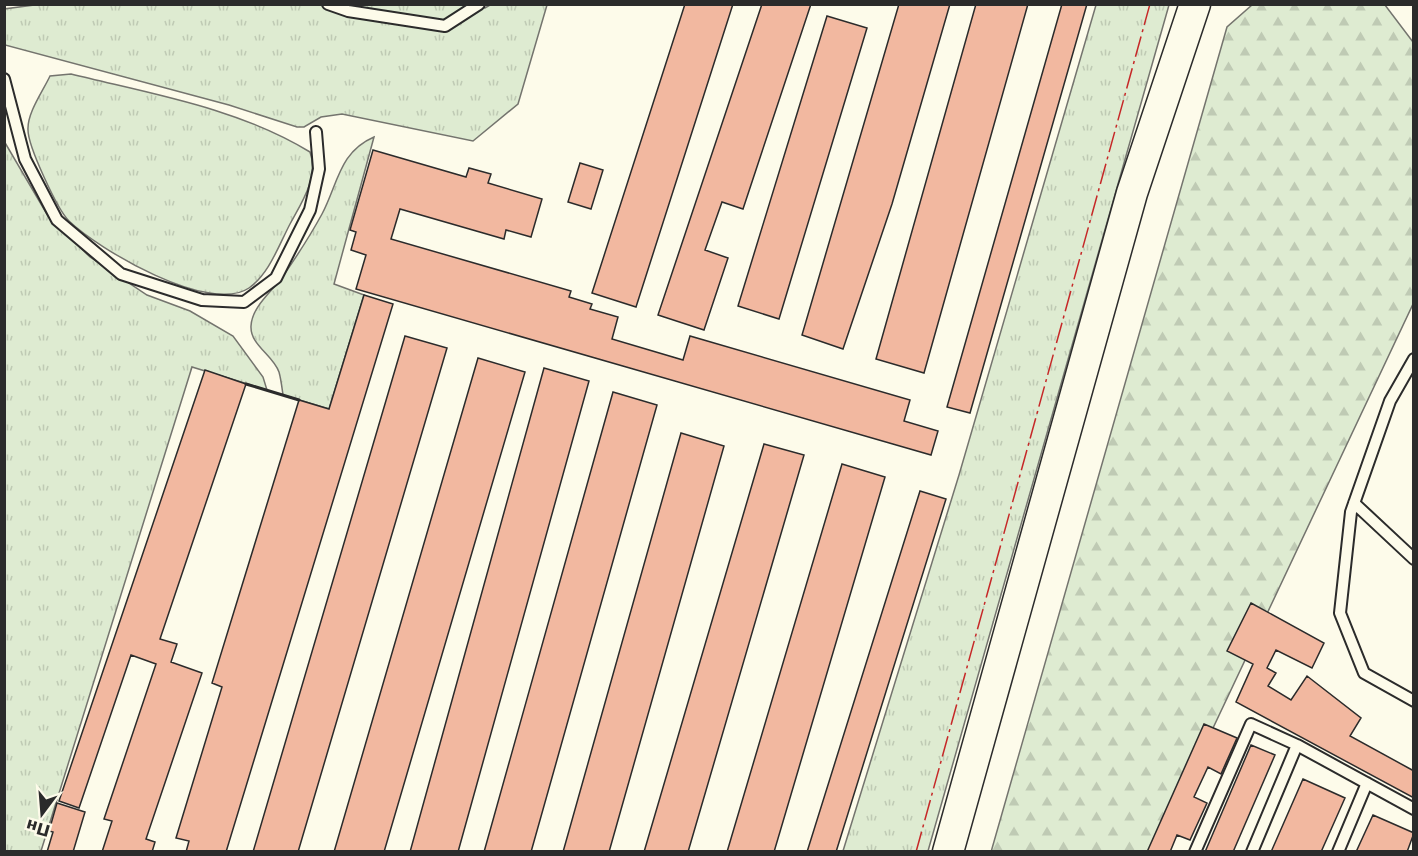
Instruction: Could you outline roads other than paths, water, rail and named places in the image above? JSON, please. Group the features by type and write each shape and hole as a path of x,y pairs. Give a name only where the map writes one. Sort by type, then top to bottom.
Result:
{"street":[{"path":"948,852 1132,193 1195,4"}],"lane":[{"path":"328,4 348,10 446,26 479,4"},
{"path":"4,79 25,159 57,220 121,274 201,300 244,302 276,278 310,210 320,169 315,132"},
{"path":"1413,360 1390,401 1354,503 1340,613 1364,673 1413,700"},
{"path":"1354,503 1413,559"},
{"path":"1195,852 1251,724 1298,745 1413,809"},
{"path":"1252,852 1298,745"},
{"path":"1338,852 1367,783"}]}
